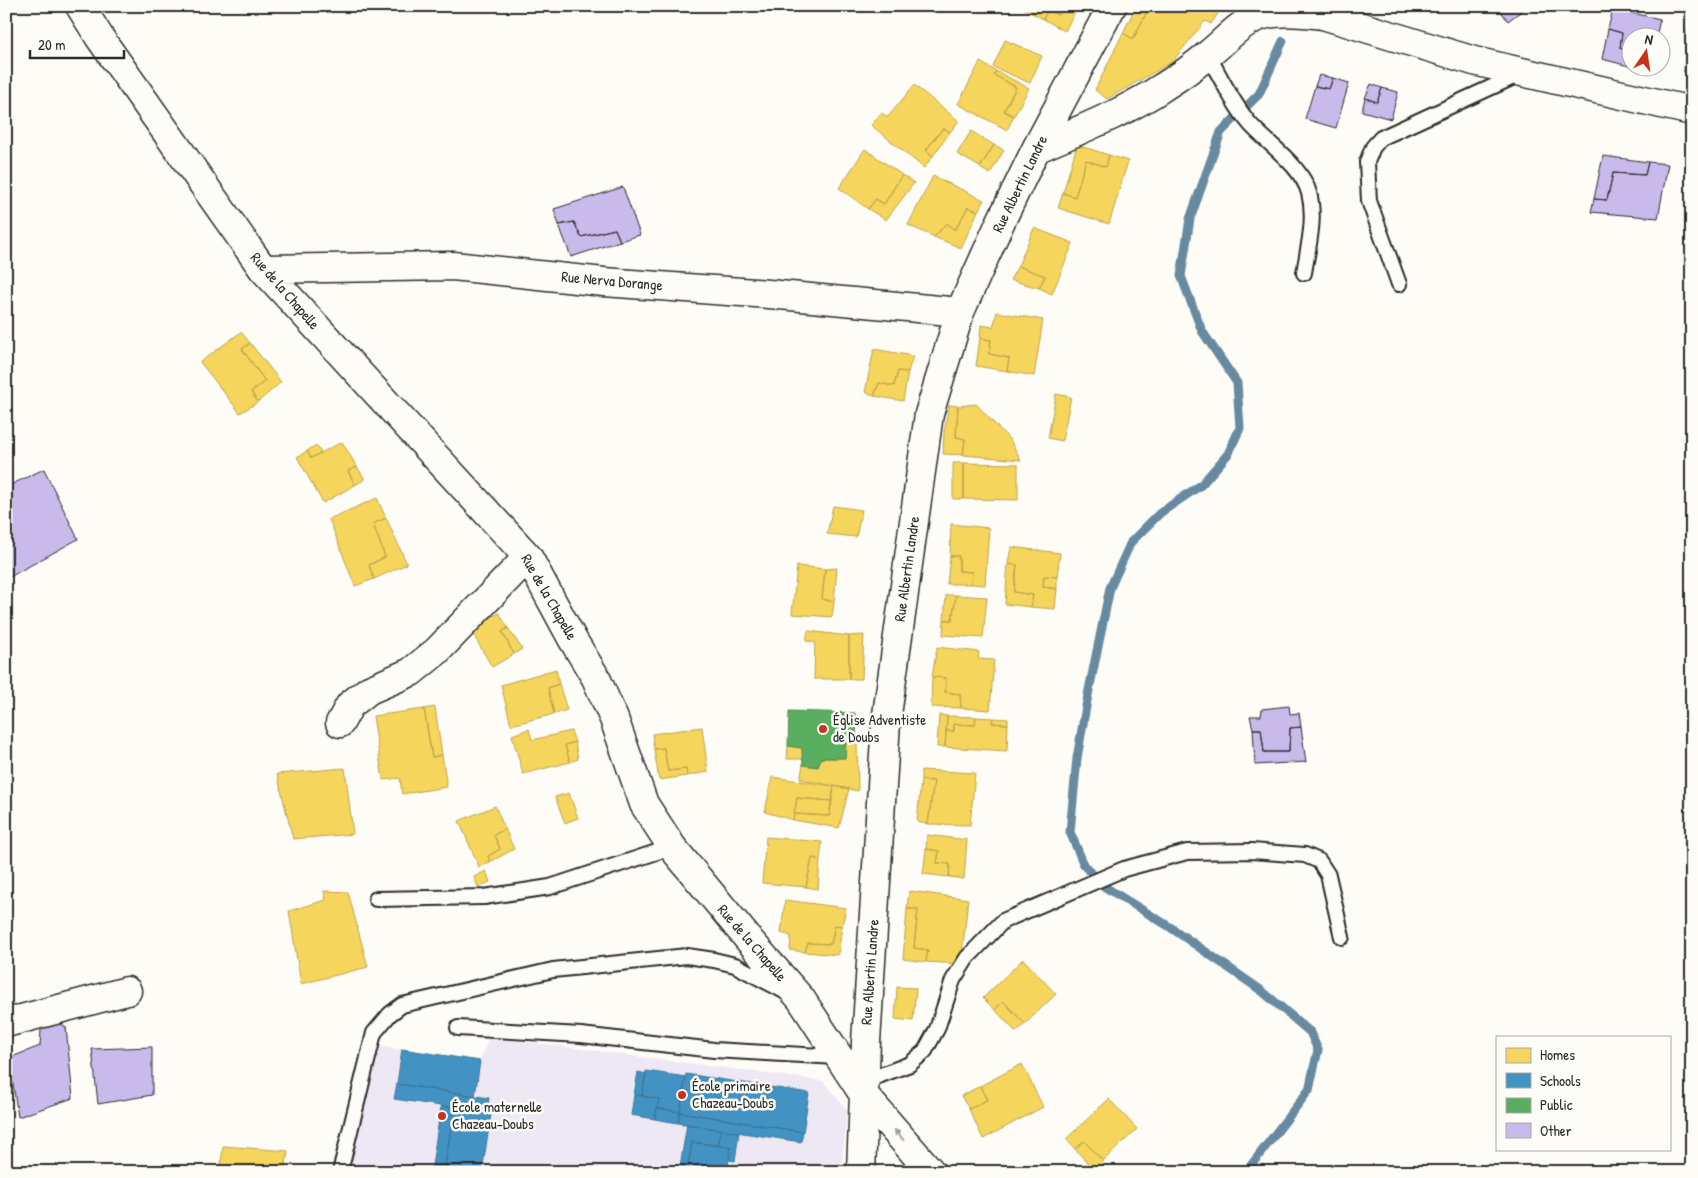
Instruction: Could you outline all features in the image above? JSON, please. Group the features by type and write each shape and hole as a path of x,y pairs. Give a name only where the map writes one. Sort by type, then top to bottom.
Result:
{"street":[{"name":"Rue de la Chapelle","path":"80,6 100,38 263,269 528,557 596,678 614,719 644,804 672,847 801,1000 838,1057 931,1172"},
{"name":"Rue Albertin Landre","path":"861,1172 866,1042 886,722 929,414 960,312 1000,223 1036,150 1112,6"},
{"path":"1036,150 1144,99 1208,55 1239,28 1255,18 1270,14 1300,13 1323,15 1474,61 1692,111"},
{"name":"Rue Nerva Dorange","path":"263,269 453,266 604,282 769,294 960,312"},
{"path":"340,723 350,704 369,690 411,672 437,651 528,557"},
{"path":"6,1022 127,991"}],"lane":[{"path":"1208,55 1249,123 1303,176 1309,194 1312,220 1304,273"},
{"path":"1399,284 1368,201 1367,162 1373,147 1381,138 1524,72"},
{"path":"376,899 484,897 550,887 672,847"},
{"path":"864,1088 910,1064 925,1051 937,1029 953,980 967,958 1003,921 1124,869 1186,852 1252,851 1305,855 1320,862 1328,875 1342,937"},
{"path":"340,1172 374,1033 390,1014 402,1005 553,970 686,956 735,965 801,1000"},
{"path":"458,1028 581,1035 714,1050 838,1057"}],"shaded area":[{"name":"École primaire Chazeau-Doubs","path":"488,1039 536,1043 823,1081 847,1110 841,1172 349,1172 370,1045 480,1061"}],"building: Homes":[{"path":"976,6 990,6 987,11"},
{"path":"1019,6 1064,6 1058,15 1048,10 1043,19"},
{"path":"1064,6 1077,8 1065,31 1043,19 1048,10 1058,15"},
{"path":"1136,6 1150,6 1133,39 1123,33"},
{"path":"1150,6 1223,6 1211,24 1205,21 1172,62 1107,99 1095,90 1123,33 1133,39"},
{"path":"1005,40 1042,56 1030,83 993,67"},
{"path":"980,62 996,71 994,75 1016,87 1004,111 1014,116 1007,130 958,104"},
{"path":"996,71 1029,88 1014,116 1004,111 1016,87 994,75"},
{"path":"914,85 959,121 950,132 943,128 926,150 933,156 924,168 871,125 881,113 888,117"},
{"path":"943,128 950,132 933,156 926,150"},
{"path":"971,131 994,145 980,167 957,154"},
{"path":"994,145 1004,150 990,174 980,168"},
{"path":"1077,145 1109,155 1106,167 1086,160 1075,197 1063,193"},
{"path":"865,149 902,175 884,204 876,199 868,209 839,188"},
{"path":"1109,155 1128,161 1109,224 1058,208 1063,193 1075,197 1086,160 1106,167"},
{"path":"902,175 914,183 886,220 868,209 876,199 884,204"},
{"path":"933,176 984,200 978,211 968,207 955,230 947,223 934,237 908,225"},
{"path":"968,207 978,211 961,248 934,237 947,223 955,230"},
{"path":"1034,228 1073,243 1052,294 1039,288 1045,276 1018,266"},
{"path":"1018,266 1045,276 1039,288 1010,280"},
{"path":"997,312 1043,320 1034,376 1007,371 1009,358 989,354 991,340 980,338 981,325 993,327"},
{"path":"241,332 250,343 242,349 265,381 251,392 258,402 240,413 200,362"},
{"path":"980,338 991,340 989,354 1009,358 1007,371 976,366"},
{"path":"250,343 281,382 258,402 251,392 265,381 242,349"},
{"path":"874,349 913,356 908,372 898,371 894,386 879,383 874,396 865,392"},
{"path":"898,371 908,372 903,401 874,396 879,383 894,386"},
{"path":"1056,394 1071,397 1062,441 1048,438"},
{"path":"976,404 1010,440 1021,460 963,455 965,439 956,437 958,406"},
{"path":"949,405 958,406 956,437 965,439 963,455 943,454 944,432"},
{"path":"342,442 357,467 348,471 355,485 323,503 297,457 307,451 311,458"},
{"path":"316,445 321,453 311,458 307,451"},
{"path":"953,463 964,463 964,499 953,499"},
{"path":"964,463 1018,464 1018,500 964,499"},
{"path":"357,467 365,479 355,485 348,471"},
{"path":"377,498 386,518 373,524 385,557 369,565 374,579 355,586 329,519"},
{"path":"833,506 862,510 856,537 827,534"},
{"path":"386,518 407,564 374,579 369,565 385,557 373,524"},
{"path":"951,524 989,528 985,585 971,584 972,572 959,571 959,556 950,556"},
{"path":"1011,547 1060,553 1057,577 1044,576 1043,587 1057,589 1055,609 1031,607 1033,595 1014,592 1017,565 1008,564"},
{"path":"950,556 959,556 959,571 972,572 971,584 947,584"},
{"path":"1008,564 1017,565 1014,592 1033,595 1031,607 1005,604"},
{"path":"797,566 825,569 822,599 834,602 832,617 792,614"},
{"path":"837,568 834,602 822,599 825,569"},
{"path":"1044,576 1057,577 1057,589 1043,587"},
{"path":"946,595 956,595 952,620 944,620"},
{"path":"956,595 987,597 983,638 943,635 944,620 952,620"},
{"path":"499,613 508,628 502,632 514,654 492,667 470,629"},
{"path":"508,628 522,649 514,654 502,632"},
{"path":"808,631 849,636 849,679 814,679 815,642 806,641"},
{"path":"864,635 862,679 849,679 849,636"},
{"path":"937,647 979,652 978,659 994,660 990,710 961,708 960,694 945,692 946,678 932,677"},
{"path":"556,669 559,684 548,688 554,714 511,725 501,685"},
{"path":"932,677 946,678 945,692 960,694 961,708 931,707"},
{"path":"559,684 567,710 554,714 548,688"},
{"path":"435,707 442,755 432,757 424,709"},
{"path":"424,709 432,757 442,755 447,787 402,794 400,778 383,780 373,716"},
{"path":"939,715 947,716 945,747 937,747"},
{"path":"947,716 976,717 975,725 954,724 954,731 946,731"},
{"path":"976,717 993,718 992,723 1008,724 1007,751 945,747 946,731 954,731 954,724 975,725"},
{"path":"993,718 1008,719 1008,724 992,723"},
{"path":"702,727 708,772 687,776 686,769 668,771 664,748 654,749 652,734"},
{"path":"529,729 532,740 571,731 575,742 565,745 570,762 523,774 512,735"},
{"path":"846,740 857,740 858,791 800,779 803,765 818,767 821,758 845,758"},
{"path":"575,742 578,759 570,762 565,745"},
{"path":"788,746 802,748 802,759 787,759"},
{"path":"664,748 668,771 686,769 687,776 659,780 654,749"},
{"path":"345,768 353,834 293,839 277,774"},
{"path":"921,770 975,773 970,825 928,824 934,781 921,780"},
{"path":"772,777 834,786 832,801 797,798 793,820 765,812"},
{"path":"921,780 934,781 928,824 917,822"},
{"path":"834,786 849,789 839,828 793,820 794,814 829,816"},
{"path":"569,793 578,818 565,823 555,797"},
{"path":"797,798 832,801 829,816 794,814"},
{"path":"495,806 505,829 494,835 500,849 488,856 490,862 479,867 459,821"},
{"path":"505,829 514,849 490,862 488,856 500,849 494,835"},
{"path":"927,835 967,840 964,879 949,877 950,864 937,863 939,851 926,849"},
{"path":"766,837 822,842 820,860 812,858 806,887 762,883"},
{"path":"926,849 939,851 937,863 950,864 949,877 923,874"},
{"path":"812,858 820,860 818,889 806,887"},
{"path":"486,871 490,882 478,887 474,877"},
{"path":"324,891 348,892 368,967 301,984 289,911 326,900"},
{"path":"909,891 968,899 961,964 926,962 928,950 914,948 918,909 907,909"},
{"path":"785,900 846,908 842,926 835,925 831,944 808,943 805,952 790,950 791,936 781,933"},
{"path":"907,909 918,909 914,948 928,950 926,962 903,959"},
{"path":"835,925 842,926 838,955 805,952 808,943 831,944"},
{"path":"1023,959 1056,994 1025,1024 1003,1001 995,1010 983,998"},
{"path":"897,987 916,988 913,1021 895,1019"},
{"path":"1003,1001 1025,1024 1016,1032 995,1010"},
{"path":"1022,1064 1043,1107 983,1139 969,1109 987,1100 980,1086"},
{"path":"980,1086 987,1100 969,1109 961,1096"},
{"path":"1109,1099 1137,1129 1103,1161 1084,1141 1075,1149 1066,1139"},
{"path":"1084,1141 1103,1161 1094,1170 1075,1149"},
{"path":"223,1146 288,1151 285,1172 220,1172"}],"building: Schools":[{"path":"402,1049 480,1061 475,1096 397,1084"},
{"path":"646,1071 686,1077 680,1112 657,1108 659,1099 642,1096"},
{"path":"638,1072 646,1074 642,1096 634,1095"},
{"path":"686,1074 809,1093 803,1132 680,1112"},
{"path":"397,1084 489,1098 487,1113 394,1099"},
{"path":"634,1095 659,1099 655,1119 631,1115"},
{"path":"441,1106 454,1108 444,1172 431,1172"},
{"path":"454,1108 491,1114 482,1172 444,1172"},
{"path":"657,1108 680,1112 678,1123 655,1119"},
{"path":"680,1112 803,1132 801,1142 678,1123"},
{"path":"687,1124 721,1130 718,1146 692,1142 687,1172 679,1172"},
{"path":"721,1130 739,1132 735,1161 729,1160 731,1147 718,1146"},
{"path":"692,1142 731,1147 727,1172 687,1172"}],"building: Public":[{"name":"Église Adventiste de Doubs","path":"789,711 855,713 857,740 846,740 845,758 821,758 818,767 803,765 802,748 788,746"}],"building: Other":[{"path":"1497,6 1528,6 1508,21"},
{"path":"1613,9 1660,19 1658,28 1620,28 1620,32 1608,29"},
{"path":"1688,14 1692,14 1692,32 1687,32"},
{"path":"1608,29 1620,32 1620,64 1602,59"},
{"path":"1687,32 1692,32 1692,73 1684,72"},
{"path":"1319,75 1333,78 1329,89 1315,86"},
{"path":"1333,78 1349,83 1336,128 1305,119 1315,86 1329,89"},
{"path":"1371,84 1382,88 1377,102 1365,98"},
{"path":"1382,88 1398,92 1391,119 1362,111 1365,98 1377,102"},
{"path":"1603,156 1648,162 1645,175 1613,173 1607,200 1594,199"},
{"path":"1648,162 1668,164 1658,218 1591,212 1594,199 1607,200 1613,173 1645,175"},
{"path":"623,187 640,235 620,241 615,229 581,237 574,222 559,225 554,209"},
{"path":"574,222 581,237 615,229 620,241 571,257 559,225"},
{"path":"44,469 78,539 6,579 6,487"},
{"path":"1289,706 1290,714 1299,713 1301,727 1290,728 1289,752 1264,752 1261,729 1253,729 1250,716 1261,716 1262,709"},
{"path":"1301,727 1306,762 1255,765 1253,729 1261,729 1264,752 1289,752 1290,728"},
{"path":"42,1014 66,1027 73,1098 18,1117 9,1058 40,1046"},
{"path":"152,1047 152,1095 98,1104 92,1049"}],"waterway":[{"path":"1250,1172 1249,1168 1309,1090 1318,1050 1310,1032 1262,991 1170,927 1105,887 1084,865 1070,832 1077,758 1110,588 1131,542 1160,513 1201,485 1228,454 1240,428 1237,383 1202,331 1181,276 1190,219 1221,132 1259,94 1283,41"}],"place":[{"name":"Église Adventiste de Doubs","path":"823,729"},
{"name":"École primaire Chazeau-Doubs","path":"682,1095"},
{"name":"École maternelle Chazeau-Doubs","path":"442,1116"}]}
